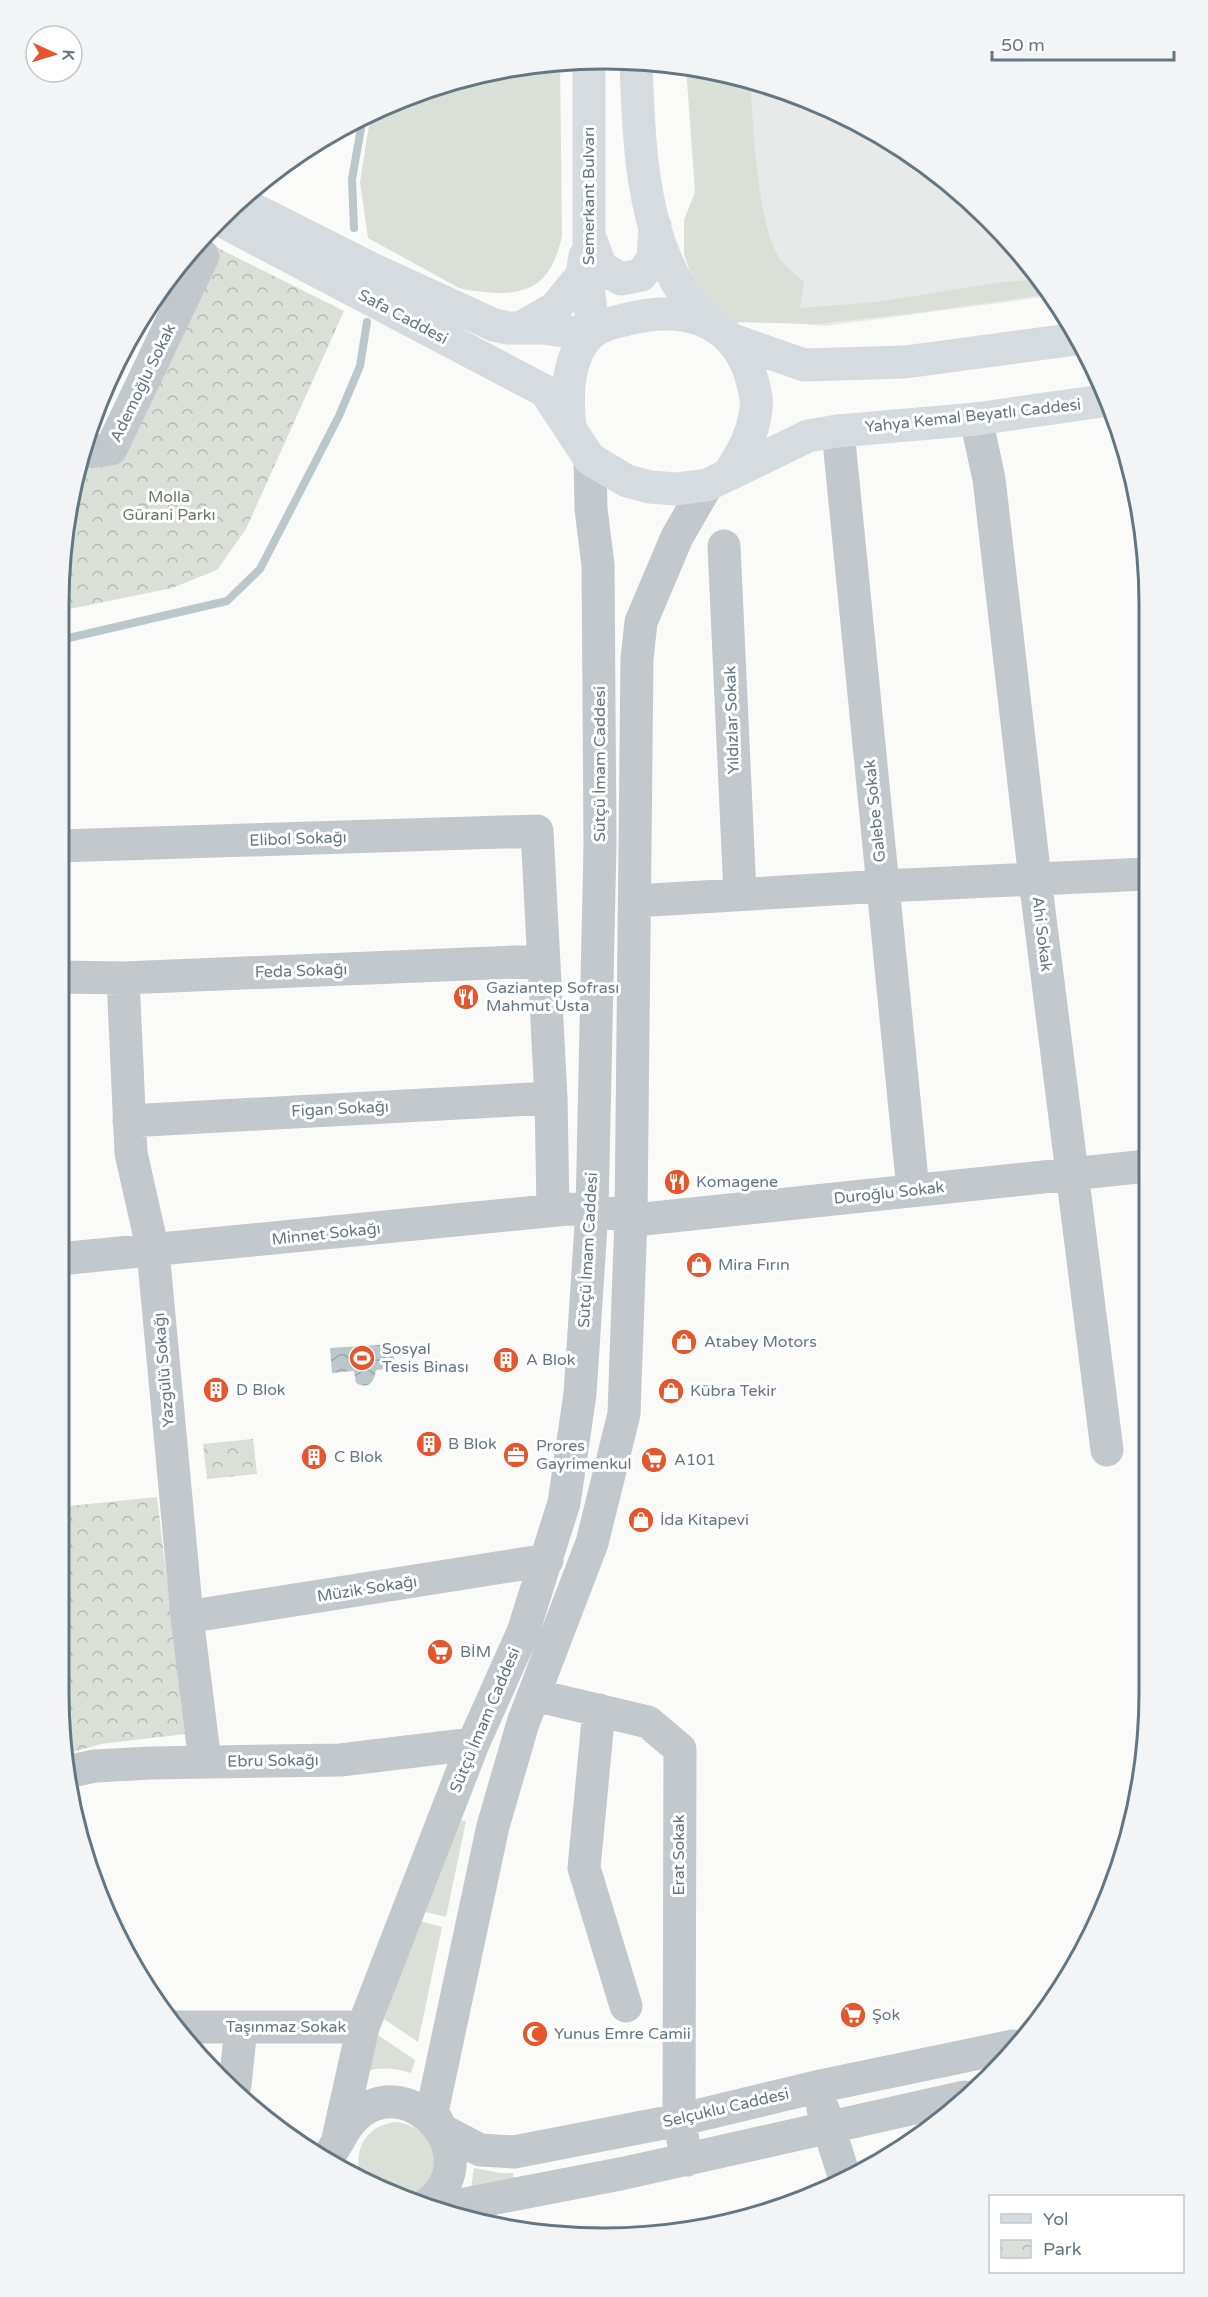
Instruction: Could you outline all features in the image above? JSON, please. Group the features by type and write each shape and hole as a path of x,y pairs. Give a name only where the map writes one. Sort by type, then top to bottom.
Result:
{"main road":[{"name":"Semerkant Bulvarı","path":"589,69 591,333"},
{"path":"636,70 637,128 646,190 662,251 683,292 745,359 753,382 757,407 748,444 718,480"},
{"name":"Safa Caddesi","path":"247,206 494,326 591,333"},
{"name":"Safa Caddesi","path":"228,224 545,391 571,430"},
{"path":"589,233 601,267 621,279 641,275 653,259 655,225"},
{"path":"520,328 555,308 582,275 589,233"},
{"path":"837,431 808,436 718,480 676,489 650,487 627,481 590,459 571,430 568,386 582,342 591,333 612,322 656,313 683,315 804,365 905,362 1069,340"},
{"name":"Yahya Kemal Beyatlı Caddesi","path":"837,431 976,419 1099,401"}],"street":[{"name":"Ademoğlu Sokak","path":"91,452 111,449 203,256"},
{"name":"Ahi Sokak","path":"976,419 990,478 1035,879 1107,1450"},
{"name":"Galebe Sokak","path":"837,431 914,1190"},
{"name":"Sütçü İmam Caddesi","path":"333,2154 363,2027 474,1744 523,1632 564,1503 580,1394 592,1210 600,844 598,565 591,509 590,459"},
{"name":"Sütçü İmam Caddesi","path":"432,2200 445,2183 450,2165 448,2147 432,2112 440,2065 493,1826 524,1723 592,1543 624,1414 631,1216 637,658 641,622 677,537 718,480"},
{"name":"Yıldızlar Sokak","path":"724,546 740,894"},
{"name":"Elibol Sokağı","path":"69,846 537,831 542,961"},
{"path":"635,901 883,886 1139,874"},
{"path":"542,961 551,1098 553,1210"},
{"name":"Feda Sokağı","path":"69,977 123,978 542,961"},
{"name":"Yazgülü Sokağı","path":"123,978 131,1153 153,1251 188,1617 205,1762"},
{"name":"Figan Sokağı","path":"129,1121 551,1098"},
{"name":"Duroğlu Sokak","path":"592,1210 644,1219 1139,1167"},
{"name":"Minnet Sokağı","path":"69,1258 553,1210 592,1210"},
{"name":"Müzik Sokağı","path":"188,1617 547,1560"},
{"name":"Erat Sokak","path":"534,1695 648,1722 680,1749 679,2120 687,2160"},
{"path":"599,1710 584,1868 626,2006"},
{"name":"Ebru Sokağı","path":"75,1770 95,1766 340,1760 474,1744"},
{"name":"Taşınmaz Sokak","path":"187,2027 363,2027"},
{"path":"236,2081 241,2027"},
{"name":"Selçuklu Caddesi","path":"333,2154 346,2126 359,2113 376,2104 395,2102 413,2106 429,2115 442,2130 480,2150 514,2152 679,2120 816,2087 1004,2048"},
{"path":"816,2087 843,2172"},
{"path":"453,2206 687,2160 951,2100"}],"shaded area":[{"path":"747,88 776,97 841,124 901,159 957,202 982,226 1006,251 1042,297 825,326 764,321"}],"green space":[{"path":"560,71 562,236 554,262 541,280 533,286 522,290 496,293 459,288 368,238 360,182 369,123 432,97 466,87 500,79"},
{"path":"687,76 751,90 758,173 766,223 772,244 780,259 804,281 800,308 877,302 996,283 1029,280 1040,295 817,324 728,322 702,296 684,254 684,220 695,192"},
{"name":"Molla Gürani Parkı","path":"218,248 344,311 246,529 217,570 172,588 69,609 74,534 79,500 93,445 154,382"},
{"path":"253,1439 257,1474 207,1479 203,1444"},
{"path":"157,1497 185,1734 101,1744 73,1752 69,1693 69,1506"},
{"path":"457,1820 466,1821 446,1917 422,1911"},
{"path":"420,1921 442,1927 418,2042 384,2019"},
{"path":"378,2035 415,2060 411,2073 388,2069 366,2071"},
{"path":"394,2122 409,2125 421,2133 429,2143 434,2154 435,2167 432,2179 417,2194 359,2168 359,2154 365,2139 377,2128"},
{"path":"474,2168 513,2173 514,2180 471,2189"}],"water":[{"name":"Sosyal Tesis Binası","path":"393,1344 395,1368 376,1370 374,1378 368,1385 356,1383 354,1371 332,1373 330,1348"}],"waterway":[{"path":"354,228 352,179 361,127"},
{"path":"69,638 227,601 260,569 339,416 360,366 367,322"}],"place":[{"name":"Gaziantep Sofrası Mahmut Usta","path":"466,997"},
{"name":"Komagene","path":"677,1182"},
{"name":"Mira Fırın","path":"699,1265"},
{"name":"Atabey Motors","path":"684,1342"},
{"name":"Sosyal Tesis Binası","path":"362,1358"},
{"name":"A Blok","path":"506,1360"},
{"name":"D Blok","path":"216,1390"},
{"name":"Kübra Tekir","path":"671,1391"},
{"name":"B Blok","path":"429,1444"},
{"name":"Prores Gayrimenkul","path":"516,1455"},
{"name":"C Blok","path":"314,1457"},
{"name":"A101","path":"654,1460"},
{"name":"İda Kitapevi","path":"641,1520"},
{"name":"BİM","path":"440,1652"},
{"name":"Şok","path":"853,2015"},
{"name":"Yunus Emre Camii","path":"535,2034"}]}
